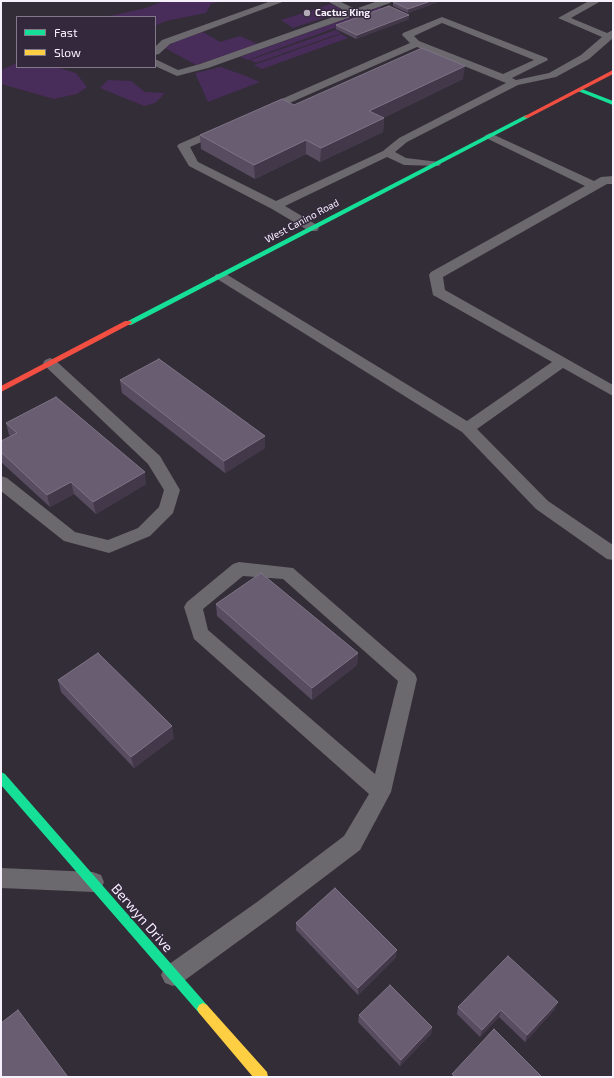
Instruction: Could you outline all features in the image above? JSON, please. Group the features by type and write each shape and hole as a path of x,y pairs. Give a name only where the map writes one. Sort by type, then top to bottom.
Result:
{"street":[{"name":"West Canino Road","path":"1,389 221,277 613,72"},
{"path":"580,90 613,103"},
{"name":"Berwyn Drive","path":"1,777 262,1077"}],"lane":[{"path":"156,51 166,42 280,1"},
{"path":"332,1 354,12"},
{"path":"156,63 178,74 387,1"},
{"path":"276,206 387,153 403,140 514,83 552,75 585,57 610,35 563,18 596,1"},
{"path":"503,78 543,60 442,20 406,36 417,43 514,83"},
{"path":"256,114 417,43"},
{"path":"234,124 184,146 193,164 276,206 313,228"},
{"path":"490,136 595,186"},
{"path":"387,153 404,161 436,164"},
{"path":"613,180 605,180 436,275 438,292 613,391"},
{"path":"221,277 466,428 542,505 613,554"},
{"path":"466,428 562,362"},
{"path":"1,482 70,536 109,547 144,532 168,510 172,490 154,460 50,363"},
{"path":"173,974 265,909 352,843 382,792 408,679 286,573 239,569 193,607 200,634 382,792"},
{"path":"1,878 93,882"}],"shaded area":[{"path":"164,1 224,1 211,4 206,13 166,21 156,26 156,16 110,16 146,8"},
{"path":"331,4 345,11 293,28 281,20"},
{"path":"379,7 386,9 248,60 240,57"},
{"path":"336,30 341,33 256,63 250,60"},
{"path":"203,32 220,42 240,36 258,44 196,65 165,48 174,42"},
{"path":"341,34 348,38 262,69 254,65"},
{"path":"16,63 16,68 59,68 76,73 87,87 77,94 54,99 1,84 1,70"},
{"path":"221,67 260,82 208,102 195,73"},
{"path":"108,80 131,81 145,92 165,93 155,103 144,106 100,88"}],"building":[{"path":"431,1 408,9 393,2"},
{"path":"389,6 409,15 357,35 336,25"},
{"path":"422,48 465,66 369,111 384,118 321,148 306,140 254,165 200,135 282,99 294,105"},
{"path":"159,359 265,436 224,461 120,380"},
{"path":"56,397 145,472 93,502 71,482 47,495 1,452 1,441 17,433 6,423"},
{"path":"261,573 358,653 312,688 216,604"},
{"path":"98,653 172,726 131,757 58,680"},
{"path":"335,888 397,950 358,988 296,923"},
{"path":"508,956 558,1002 527,1035 501,1010 482,1030 458,1007"},
{"path":"390,985 432,1027 401,1060 359,1015"},
{"path":"18,1010 68,1077 1,1077 1,1023"},
{"path":"494,1029 542,1077 455,1077 452,1074"}],"traffic: fast":[{"path":"580,90 613,103"},
{"path":"128,323 526,117"},
{"path":"1,777 203,1009"}],"traffic: slow":[{"path":"203,1009 262,1077"}],"traffic: jam":[{"path":"526,117 613,72"},
{"path":"1,389 128,323"}],"place":[{"name":"Cactus King","path":"307,13"}]}
